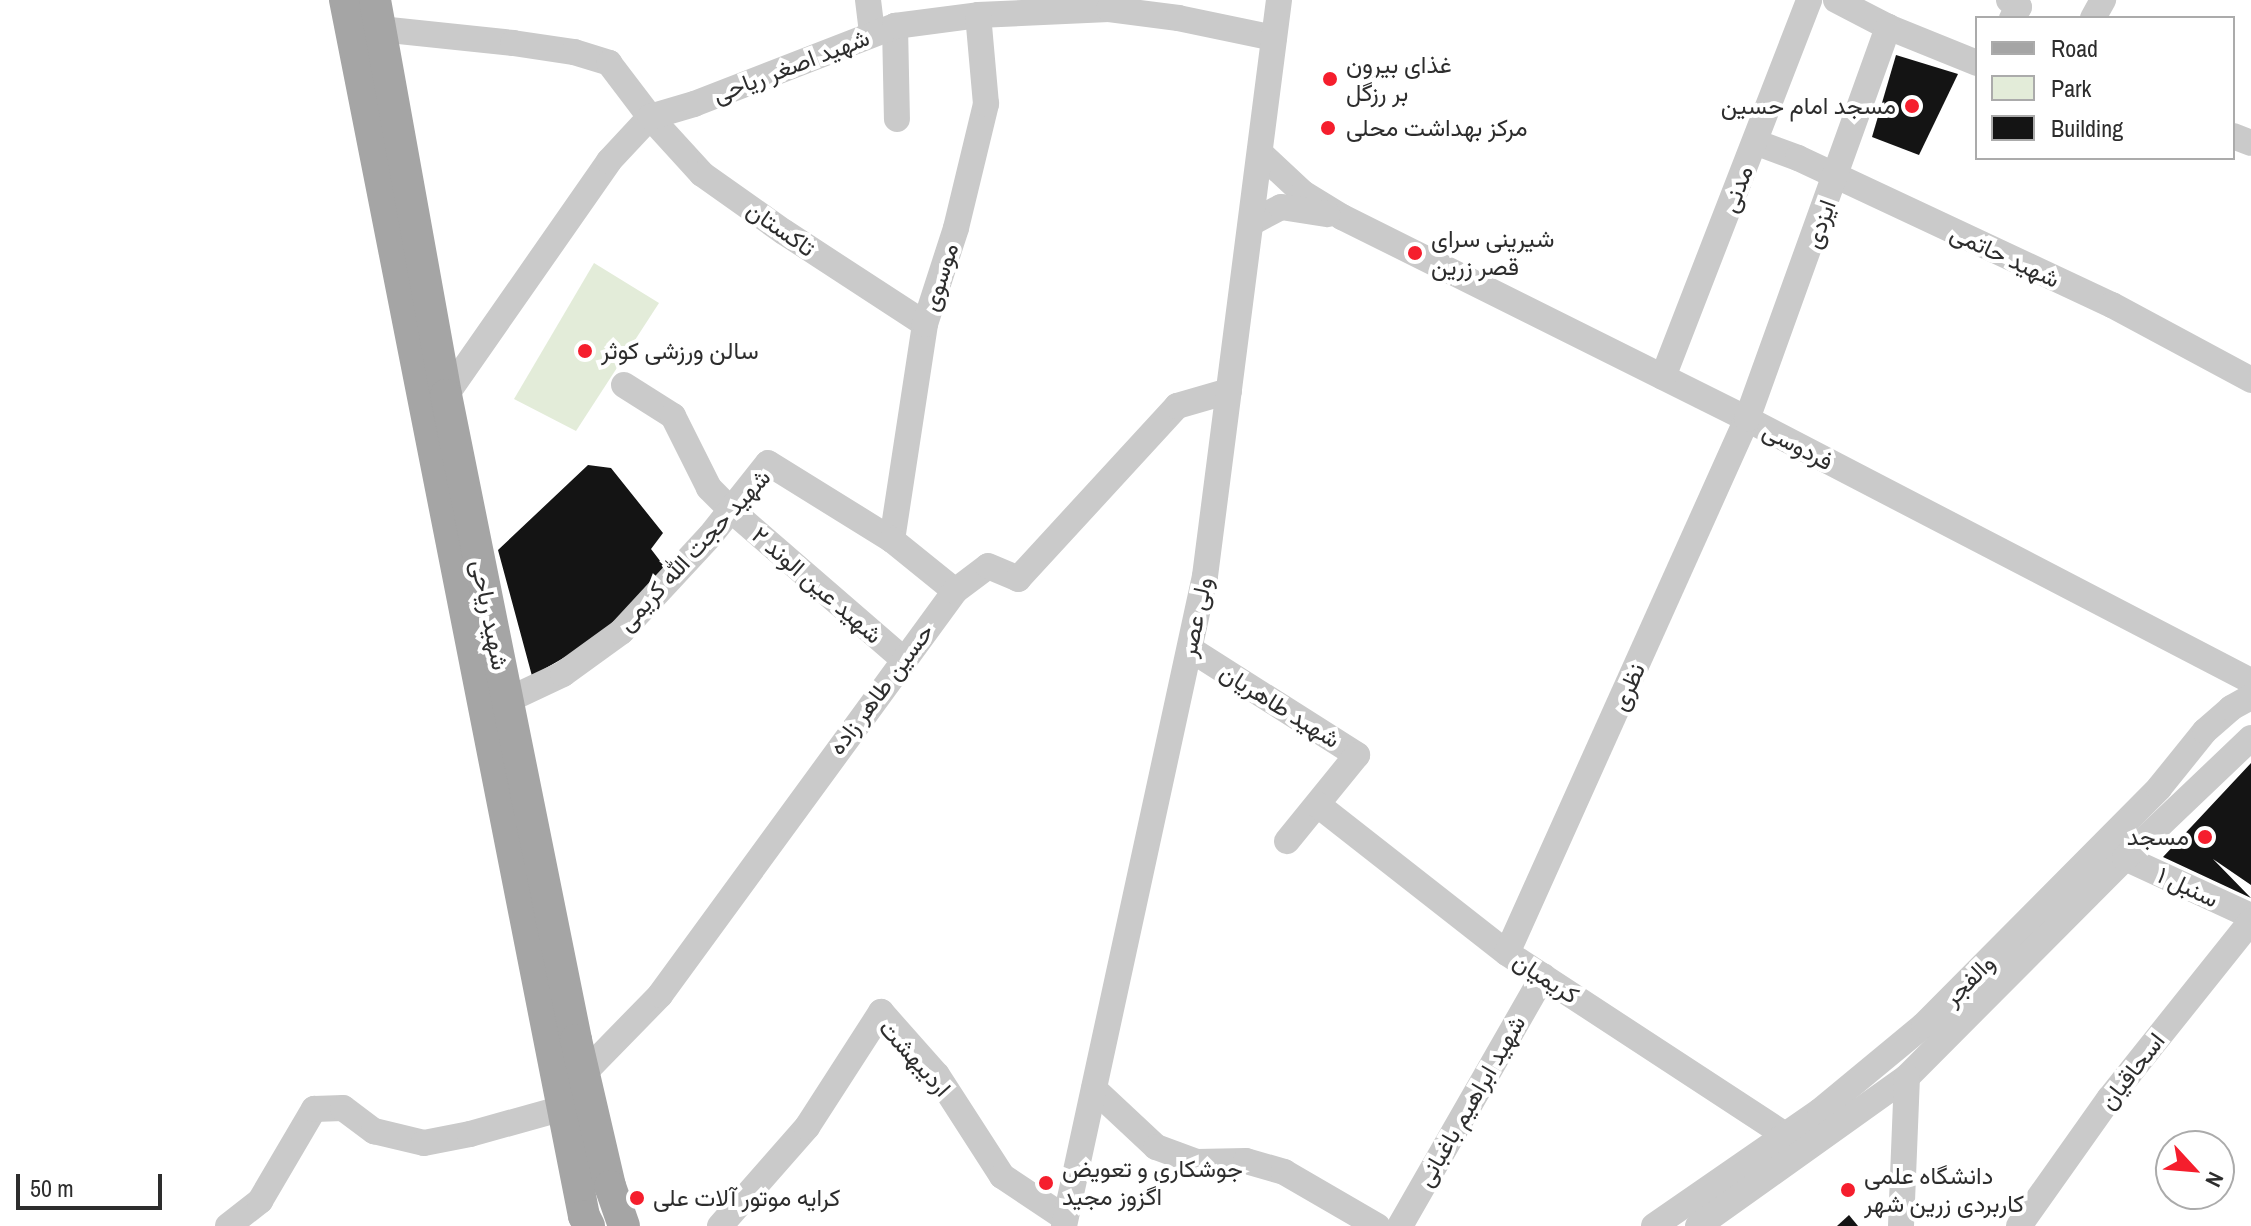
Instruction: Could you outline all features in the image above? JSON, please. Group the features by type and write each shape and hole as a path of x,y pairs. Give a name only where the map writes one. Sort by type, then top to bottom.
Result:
{"main road":[{"name":"شهید ریاحی","path":"345,0 563,1108 589,1226"},
{"name":"شهید ریاحی","path":"377,14 446,395 584,1073 610,1186 624,1226"}],"street":[{"path":"868,0 884,30 897,119"},
{"name":"ولی عصر","path":"1064,1222 1205,576 1279,0"},
{"name":"مدنی","path":"1663,377 1809,0"},
{"path":"1836,0 1888,27 1975,62"},
{"path":"2009,0 2019,7 2013,16"},
{"name":"شهید اصغر ریاحی","path":"650,117 694,104 884,30 978,15 1109,9 1178,18 1274,38"},
{"name":"تاکستان","path":"377,14 513,43 574,52 609,63 650,117 702,174 925,324"},
{"name":"موسوی","path":"892,540 925,324 956,228 986,104 978,15"},
{"name":"ایزدی","path":"1747,419 1836,179 1888,27"},
{"path":"446,395 609,161 650,117"},
{"name":"شهید حاتمی","path":"1755,142 1798,158 1836,179 2112,305 2251,380"},
{"name":"فردوسی","path":"1260,153 1303,193 1342,217 1747,419 2251,681"},
{"name":"فردوسی","path":"1251,223 1281,207 1342,217"},
{"name":"شهید عین الوند ۲","path":"624,385 673,416 709,488 731,510 903,659"},
{"name":"حسین طاهر زاده","path":"584,1073 660,995 955,591 988,566 1018,579 1177,406 1229,391"},
{"name":"نظری","path":"1507,953 1747,419"},
{"name":"شهید حجت الله کریمی","path":"508,700 563,674 621,632 731,510 768,463 892,540 955,591"},
{"name":"شهید طاهریان","path":"1190,649 1357,755 1287,841"},
{"name":"والفجر","path":"1654,1226 1820,1111 1924,1025 2159,788 2205,731 2231,708 2251,697"},
{"name":"والفجر","path":"1698,1226 1907,1077 2125,858 2251,738"},
{"name":"کریمیان","path":"1318,805 1507,953 1785,1135"},
{"name":"سنبل ۱","path":"2125,858 2251,918"},
{"name":"اسحاقیان","path":"2019,1226 2109,1099 2251,918"},
{"name":"شهید ابراهیم باغبانی","path":"1400,1226 1543,976"},
{"name":"اردیبهشت","path":"720,1226 807,1127 881,1012 937,1075 1002,1176 1064,1222"},
{"path":"1901,1226 1907,1077"},
{"path":"1094,1089 1156,1147 1197,1162 1246,1161 1284,1172 1377,1226"},
{"path":"228,1226 260,1201 314,1109 343,1108 374,1131 424,1143 470,1134 563,1108"}],"green space":[{"name":"سالن ورزشی کوثر","path":"594,263 659,303 576,431 514,399"}],"building":[{"name":"مسجد امام حسین","path":"1896,55 1958,74 1919,155 1872,137"},
{"path":"588,465 611,468 663,533 651,549 667,570 609,632 532,676 498,550"},
{"name":"مسجد","path":"2251,763 2251,885 2213,859 2251,898 2163,857"},
{"path":"1849,1215 1858,1226 1837,1226"}],"place":[{"name":"غذای بیرون بر رزگل","path":"1330,79"},
{"name":"مسجد امام حسین","path":"1912,106"},
{"name":"مرکز بهداشت محلی","path":"1328,128"},
{"name":"شیرینی سرای قصر زرین","path":"1415,253"},
{"name":"سالن ورزشی کوثر","path":"585,351"},
{"name":"مسجد","path":"2205,837"},
{"name":"جوشکاری و تعویض اگزوز مجید","path":"1046,1183"},
{"name":"دانشگاه علمی کاربردی زرین شهر","path":"1848,1190"},
{"name":"کرایه موتور آلات علی","path":"637,1198"}]}
